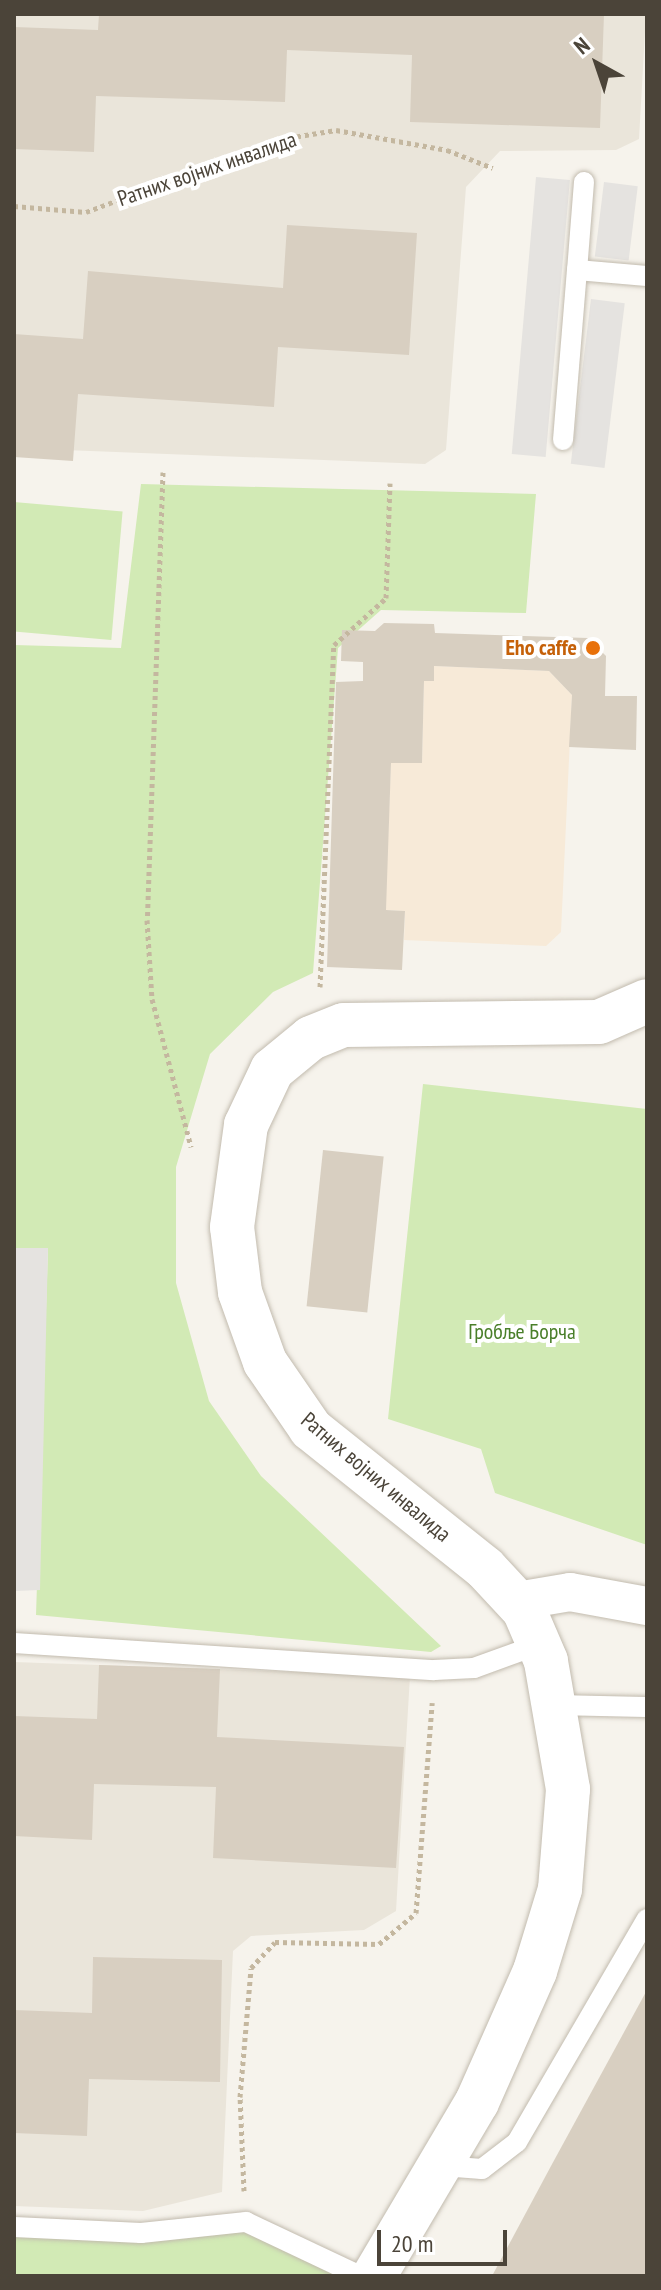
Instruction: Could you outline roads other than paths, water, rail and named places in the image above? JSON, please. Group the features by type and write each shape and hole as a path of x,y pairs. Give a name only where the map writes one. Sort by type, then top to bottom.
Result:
{"street":[{"name":"Ратних војних инвалида","path":"374,2276 442,2166 506,2042 560,1889 568,1789 540,1644 517,1601 311,1429 252,1334 232,1227 246,1125 272,1070 311,1038 344,1025 599,1022 647,1001"},
{"path":"517,1601 570,1592 647,1606"}],"lane":[{"path":"563,440 584,182"},
{"path":"577,270 647,276"},
{"path":"14,1643 434,1670 474,1668 540,1644"},
{"path":"554,1705 647,1707"},
{"path":"442,2166 482,2169 517,2142 647,1919"},
{"path":"14,2227 141,2233 246,2222 360,2276"}],"place":[{"name":"Eho caffe","path":"593,648"}],"park label":[{"name":"Гробље Борча","path":"522,1332"}]}
